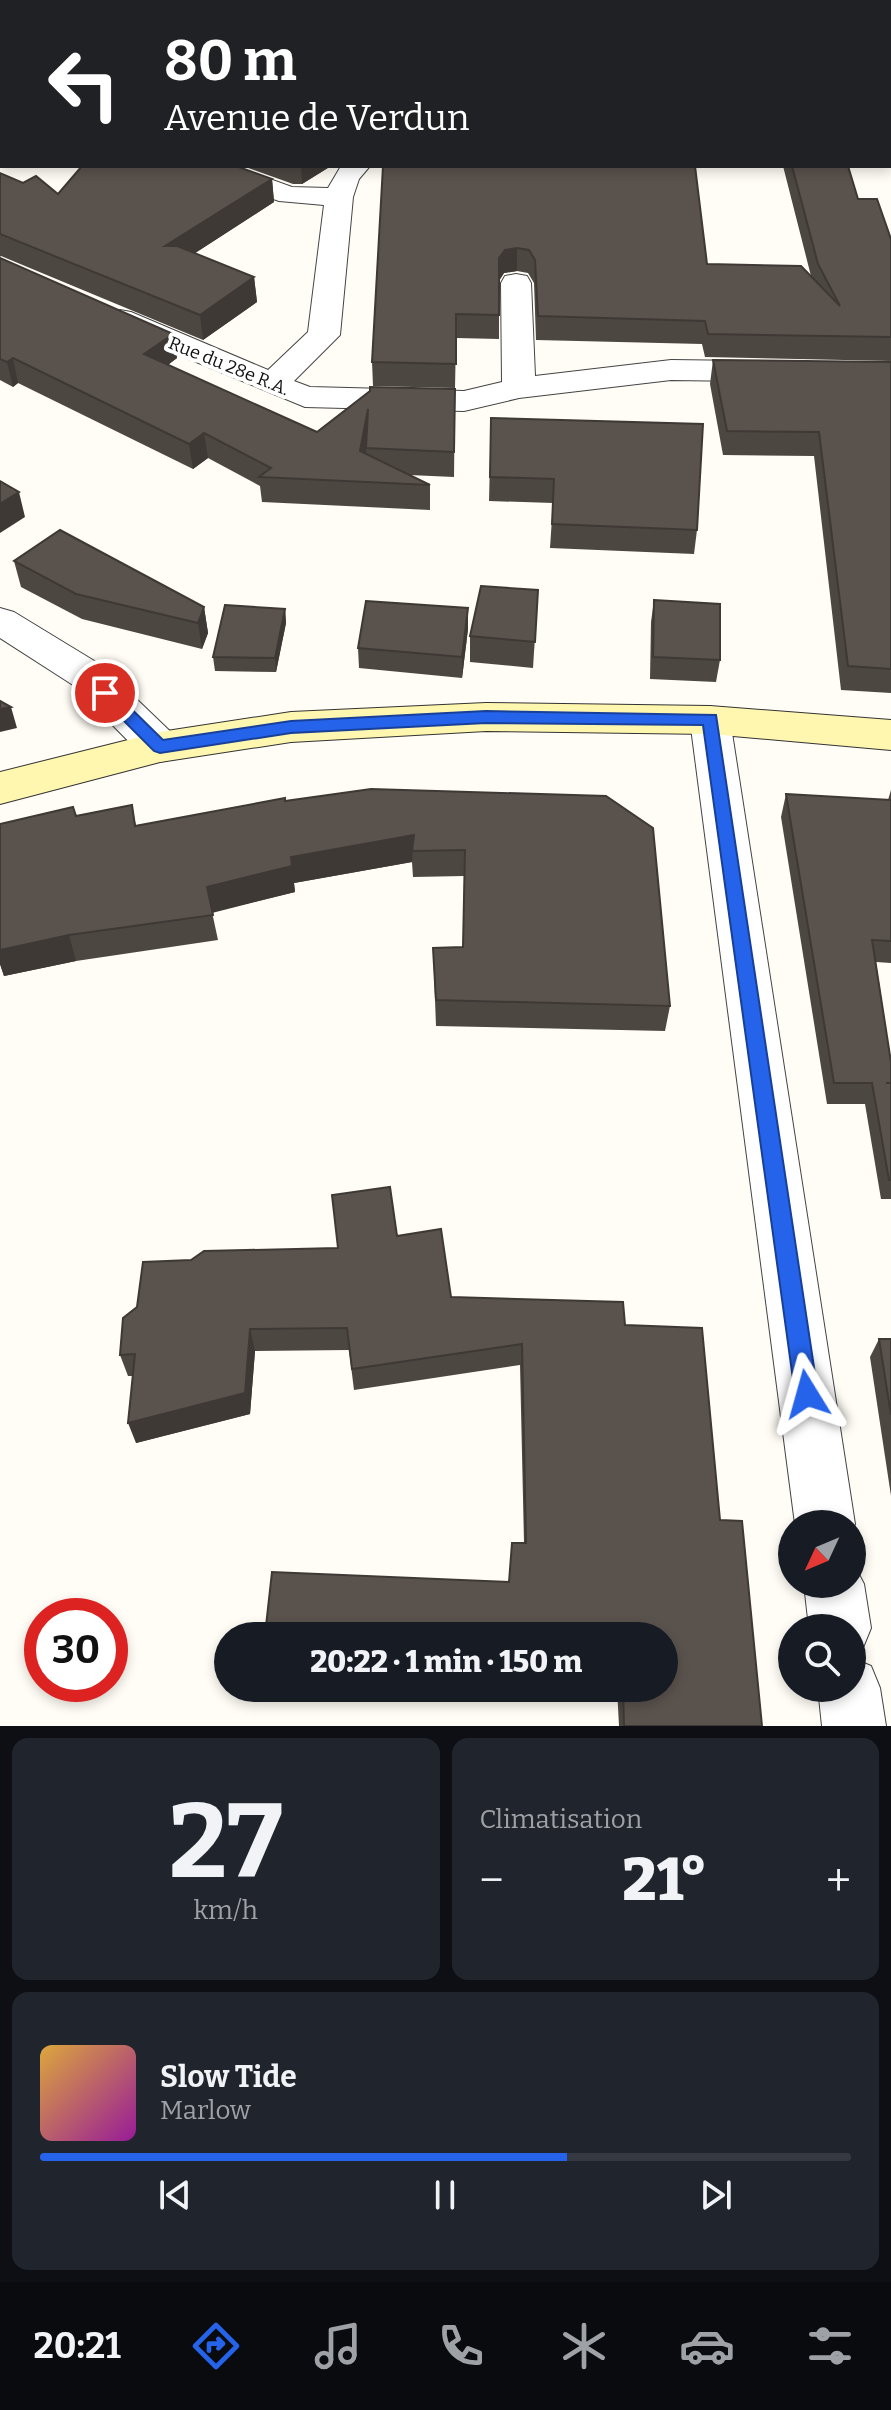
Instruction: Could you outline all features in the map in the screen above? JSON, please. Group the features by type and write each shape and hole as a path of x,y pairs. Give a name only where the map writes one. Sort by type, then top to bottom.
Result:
{"main road":[{"path":"0,788 160,747 291,727 486,717 710,720 891,735"}],"street":[{"path":"213,168 289,195 339,197"},
{"path":"272,384 324,335 339,197 346,177 354,168"},
{"path":"516,283 519,388"},
{"name":"Rue du 28e R.A.","path":"99,310 305,397 464,401 519,388 671,370 891,373"},
{"path":"0,621 87,675 160,747"},
{"path":"710,720 823,1510"},
{"path":"851,1702 854,1726"}],"building":[{"path":"80,168 242,168 272,179 165,246 177,246 254,277 200,315 0,234 0,173 23,183 36,176 58,194"},
{"path":"383,168 695,168 707,264 801,266 840,306 818,264 793,168 849,168 858,199 877,199 891,239 891,337 708,334 705,321 538,316 535,260 529,250 517,248 505,250 499,258 499,315 456,314 456,364 372,362"},
{"path":"0,258 173,334 144,354 317,432 370,391 370,387 455,389 454,452 366,448 368,409 360,451 430,485 259,477 271,468 204,433 189,444 13,358 7,362 0,359"},
{"path":"713,360 891,362 891,669 848,666 819,432 727,431"},
{"path":"491,418 703,424 697,530 552,524 554,479 490,477"},
{"path":"0,481 19,492 0,504"},
{"path":"60,530 204,607 198,623 76,594 14,561"},
{"path":"481,586 538,590 535,642 470,636"},
{"path":"654,600 720,604 720,660 653,657"},
{"path":"366,601 468,608 462,657 358,648"},
{"path":"225,605 285,609 275,658 213,657"},
{"path":"0,701 11,707 0,709"},
{"path":"371,789 606,796 653,828 670,1006 436,1000 433,948 463,947 465,850 412,851 414,835 291,857 292,866 207,887 213,915 69,935 0,950 0,824 73,807 76,816 132,805 135,826 285,798 285,801"},
{"path":"786,794 891,800 891,941 872,940 891,1062 891,1180 872,1083 834,1083"},
{"path":"390,1187 397,1236 441,1229 451,1297 623,1302 625,1325 702,1328 720,1520 742,1521 762,1726 624,1726 623,1702 678,1702 678,1622 266,1622 272,1572 509,1582 512,1543 526,1543 522,1344 352,1369 347,1328 250,1329 245,1393 128,1423 135,1354 120,1355 123,1318 137,1307 143,1262 191,1260 204,1251 338,1248 332,1195"},
{"path":"879,1339 891,1339 891,1415"}],"route":[{"path":"105,693 160,747 291,727 486,717 710,720 807,1394"}]}
